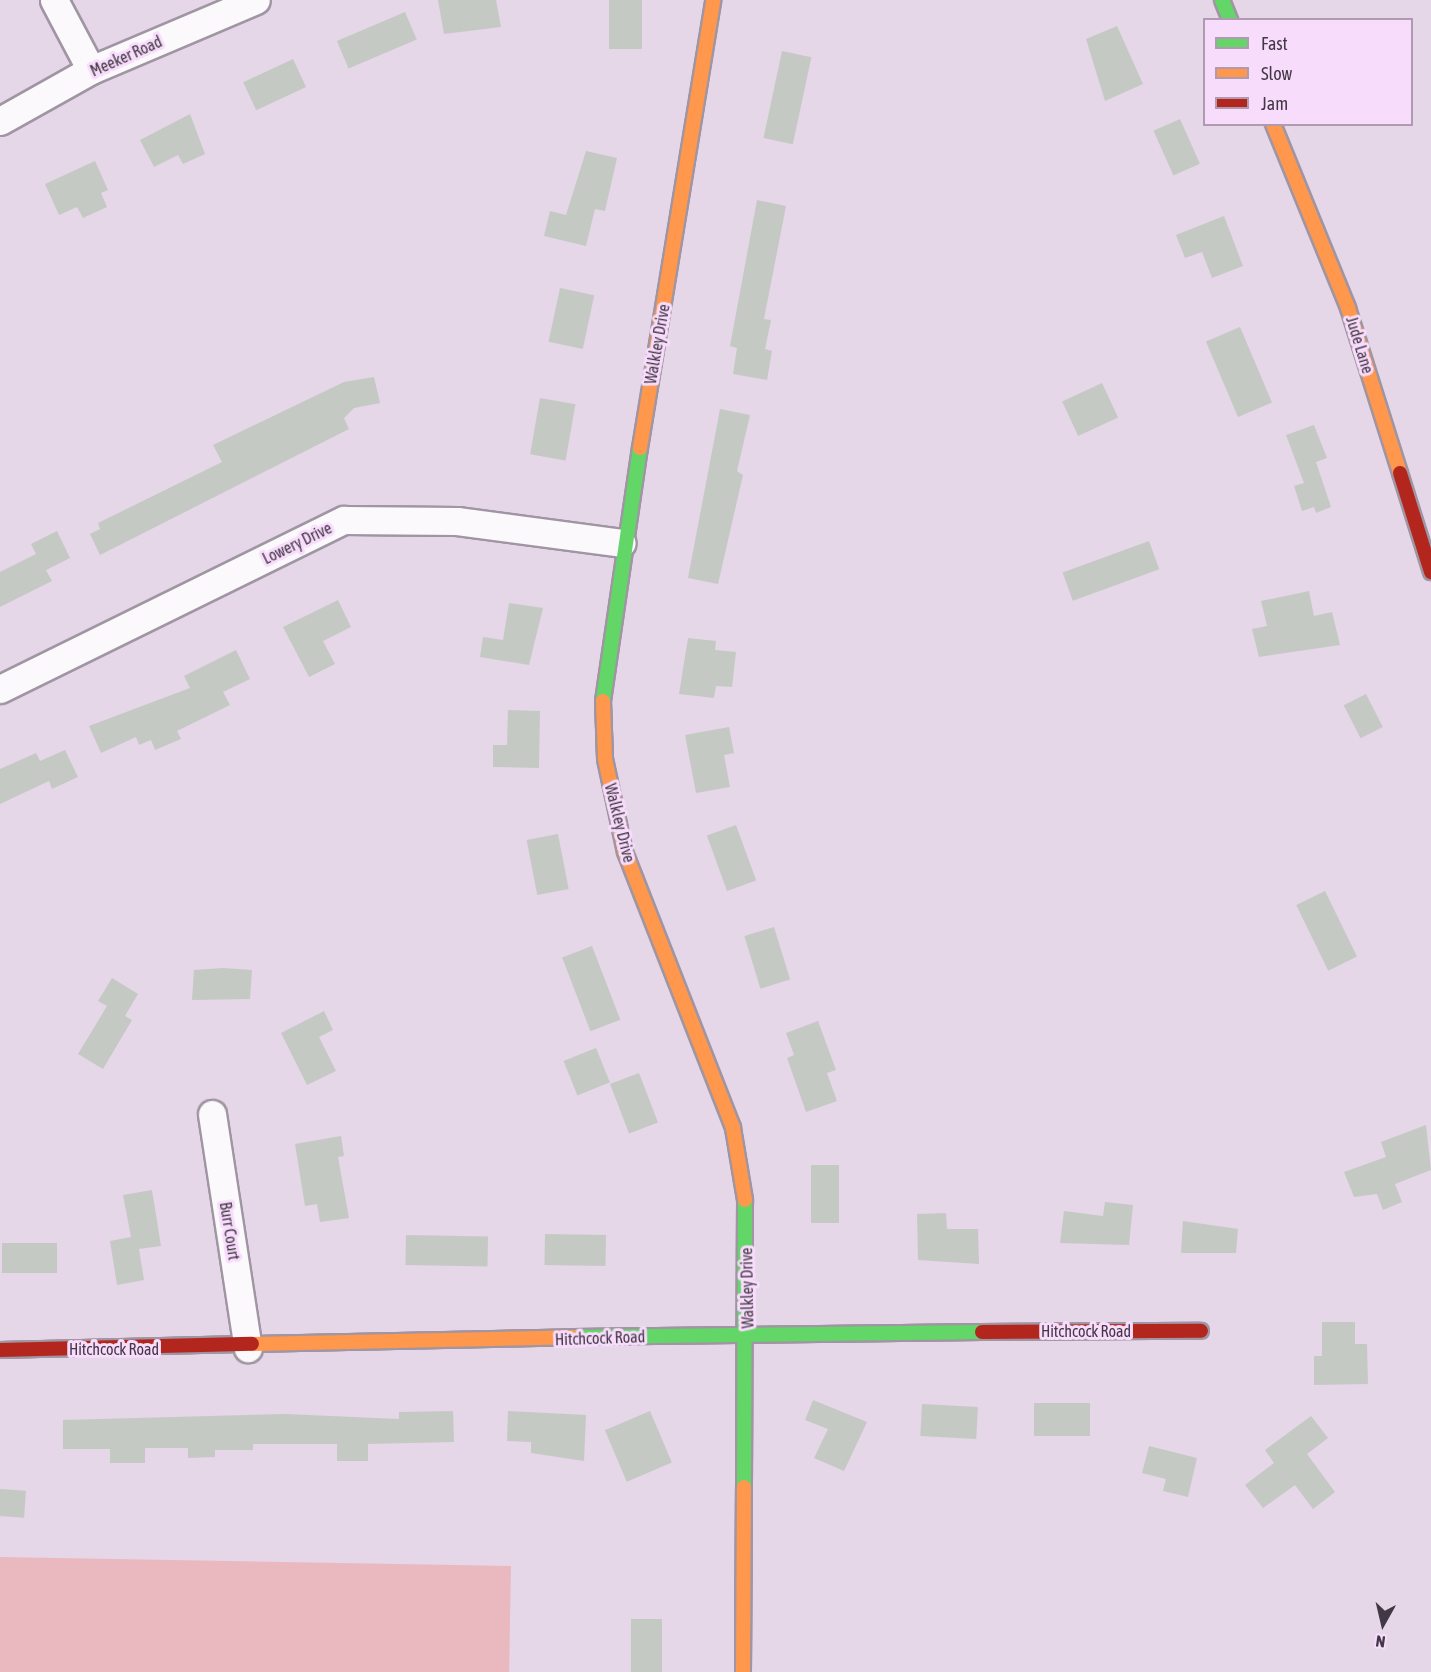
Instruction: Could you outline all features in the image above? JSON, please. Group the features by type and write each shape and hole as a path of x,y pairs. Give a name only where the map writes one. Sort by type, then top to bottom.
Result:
{"street":[{"path":"54,0 91,70"},
{"name":"Meeker Road","path":"0,121 91,70 256,0"},
{"name":"Walkley Drive","path":"713,0 622,543 602,685 605,759 625,852 733,1128 745,1189 748,1333 743,1672"},
{"path":"1222,0 1229,18"},
{"name":"Jude Lane","path":"1274,126 1348,308 1431,572"},
{"name":"Lowery Drive","path":"0,689 344,520 457,521 622,543"},
{"name":"Burr Court","path":"212,1114 248,1348"},
{"name":"Hitchcock Road","path":"0,1350 248,1348 748,1333 1201,1330"}],"shaded area":[{"path":"0,1557 511,1566 509,1672 0,1672"}],"building":[{"path":"438,0 496,0 501,27 444,34"},
{"path":"609,0 642,0 642,49 609,49"},
{"path":"405,12 417,40 349,69 337,41"},
{"path":"1117,26 1143,84 1105,101 1086,39"},
{"path":"782,51 811,57 793,144 763,138"},
{"path":"293,59 306,87 256,110 243,82"},
{"path":"190,114 205,154 183,164 178,155 154,167 140,140"},
{"path":"1180,119 1200,164 1173,176 1154,131"},
{"path":"586,151 617,158 605,211 595,209 586,246 544,236 550,211 566,215"},
{"path":"95,161 108,190 101,193 107,207 83,218 77,207 59,215 45,184"},
{"path":"757,200 786,206 764,319 771,320 765,349 772,351 767,380 733,374 737,348 730,346"},
{"path":"1224,216 1243,266 1212,278 1202,252 1185,258 1176,235"},
{"path":"560,288 594,295 583,349 549,342"},
{"path":"1240,327 1272,402 1238,417 1206,341"},
{"path":"374,377 380,403 354,408 344,418 349,429 100,555 90,534 100,529 98,523 222,462 213,445 344,382"},
{"path":"1102,383 1118,417 1078,436 1062,402"},
{"path":"540,398 575,404 566,460 530,454"},
{"path":"720,409 750,415 737,471 743,475 718,584 688,578"},
{"path":"1314,425 1327,458 1316,462 1331,507 1316,513 1314,507 1302,511 1294,486 1304,483 1286,435"},
{"path":"57,531 70,558 46,570 52,581 0,607 0,572 36,554 31,544"},
{"path":"1149,541 1159,569 1073,601 1063,572"},
{"path":"1309,591 1314,616 1332,612 1340,645 1259,657 1252,629 1267,626 1261,601"},
{"path":"338,600 351,627 323,641 335,664 309,677 283,627"},
{"path":"509,603 543,608 529,665 480,657 483,637 503,640"},
{"path":"688,638 716,641 715,650 736,652 732,687 716,686 714,698 679,694"},
{"path":"236,650 250,679 223,692 230,705 177,731 181,739 155,750 151,740 139,745 136,737 101,753 89,726 190,688 184,676"},
{"path":"1366,694 1383,727 1361,738 1344,705"},
{"path":"508,710 540,711 539,768 493,767 493,745 507,745"},
{"path":"729,727 734,753 724,755 730,787 696,793 685,735"},
{"path":"65,750 78,777 52,789 49,781 0,804 0,769 36,753 40,761"},
{"path":"736,825 756,880 727,891 707,836"},
{"path":"558,834 569,889 537,895 527,840"},
{"path":"1325,891 1357,957 1328,971 1296,905"},
{"path":"774,927 790,980 760,989 744,936"},
{"path":"592,946 620,1020 590,1031 562,957"},
{"path":"223,968 252,970 250,999 192,1000 194,970"},
{"path":"112,978 138,994 125,1016 132,1020 103,1069 78,1054 107,1006 98,1001"},
{"path":"324,1011 333,1030 319,1037 336,1071 307,1085 281,1033"},
{"path":"818,1021 836,1070 827,1073 837,1101 806,1112 787,1058 794,1055 786,1033"},
{"path":"596,1048 610,1082 577,1095 564,1061"},
{"path":"639,1073 658,1122 629,1134 610,1084"},
{"path":"1426,1125 1431,1170 1395,1184 1402,1202 1383,1210 1377,1194 1354,1197 1344,1172 1386,1157 1381,1142"},
{"path":"341,1136 344,1156 338,1157 349,1218 320,1222 317,1204 305,1206 295,1144"},
{"path":"811,1165 839,1165 839,1223 811,1223"},
{"path":"152,1190 161,1246 139,1249 144,1280 117,1285 110,1241 131,1237 123,1195"},
{"path":"1105,1202 1133,1205 1129,1245 1060,1243 1064,1211 1103,1216"},
{"path":"946,1213 947,1229 978,1229 979,1264 918,1260 917,1214"},
{"path":"1183,1221 1238,1229 1236,1253 1181,1253"},
{"path":"545,1234 606,1235 605,1266 544,1265"},
{"path":"406,1235 488,1236 487,1266 405,1265"},
{"path":"2,1243 57,1243 57,1273 2,1273"},
{"path":"1322,1322 1355,1322 1355,1344 1367,1344 1368,1384 1314,1385 1314,1356 1322,1356"},
{"path":"813,1400 867,1422 844,1471 814,1458 828,1429 805,1420"},
{"path":"1034,1403 1090,1403 1090,1436 1034,1436"},
{"path":"922,1404 978,1407 976,1439 920,1436"},
{"path":"453,1411 454,1442 368,1444 368,1461 337,1461 337,1444 253,1444 253,1450 215,1450 215,1457 188,1458 188,1448 145,1448 145,1463 110,1463 110,1449 63,1449 63,1420 285,1414 399,1419 399,1412"},
{"path":"508,1411 586,1415 584,1461 531,1453 531,1442 507,1441"},
{"path":"650,1411 672,1463 627,1482 605,1430"},
{"path":"1311,1416 1328,1438 1307,1454 1335,1492 1313,1509 1295,1485 1263,1508 1245,1485 1274,1463 1265,1450"},
{"path":"1149,1446 1197,1458 1188,1497 1163,1491 1166,1479 1142,1473"},
{"path":"0,1489 26,1491 24,1518 0,1516"},
{"path":"631,1619 662,1619 662,1672 631,1672"}],"traffic: fast":[{"path":"1222,0 1229,18"},
{"path":"603,701 640,448"},
{"path":"744,1487 745,1200"},
{"path":"574,1337 982,1332"}],"traffic: slow":[{"path":"640,448 713,0"},
{"path":"1274,126 1348,308 1400,473"},
{"path":"603,701 605,759 625,852 733,1128 745,1200"},
{"path":"252,1344 574,1337"},
{"path":"743,1672 744,1487"}],"traffic: jam":[{"path":"1400,473 1431,572"},
{"path":"982,1332 1201,1331"},
{"path":"0,1350 252,1344"}]}
